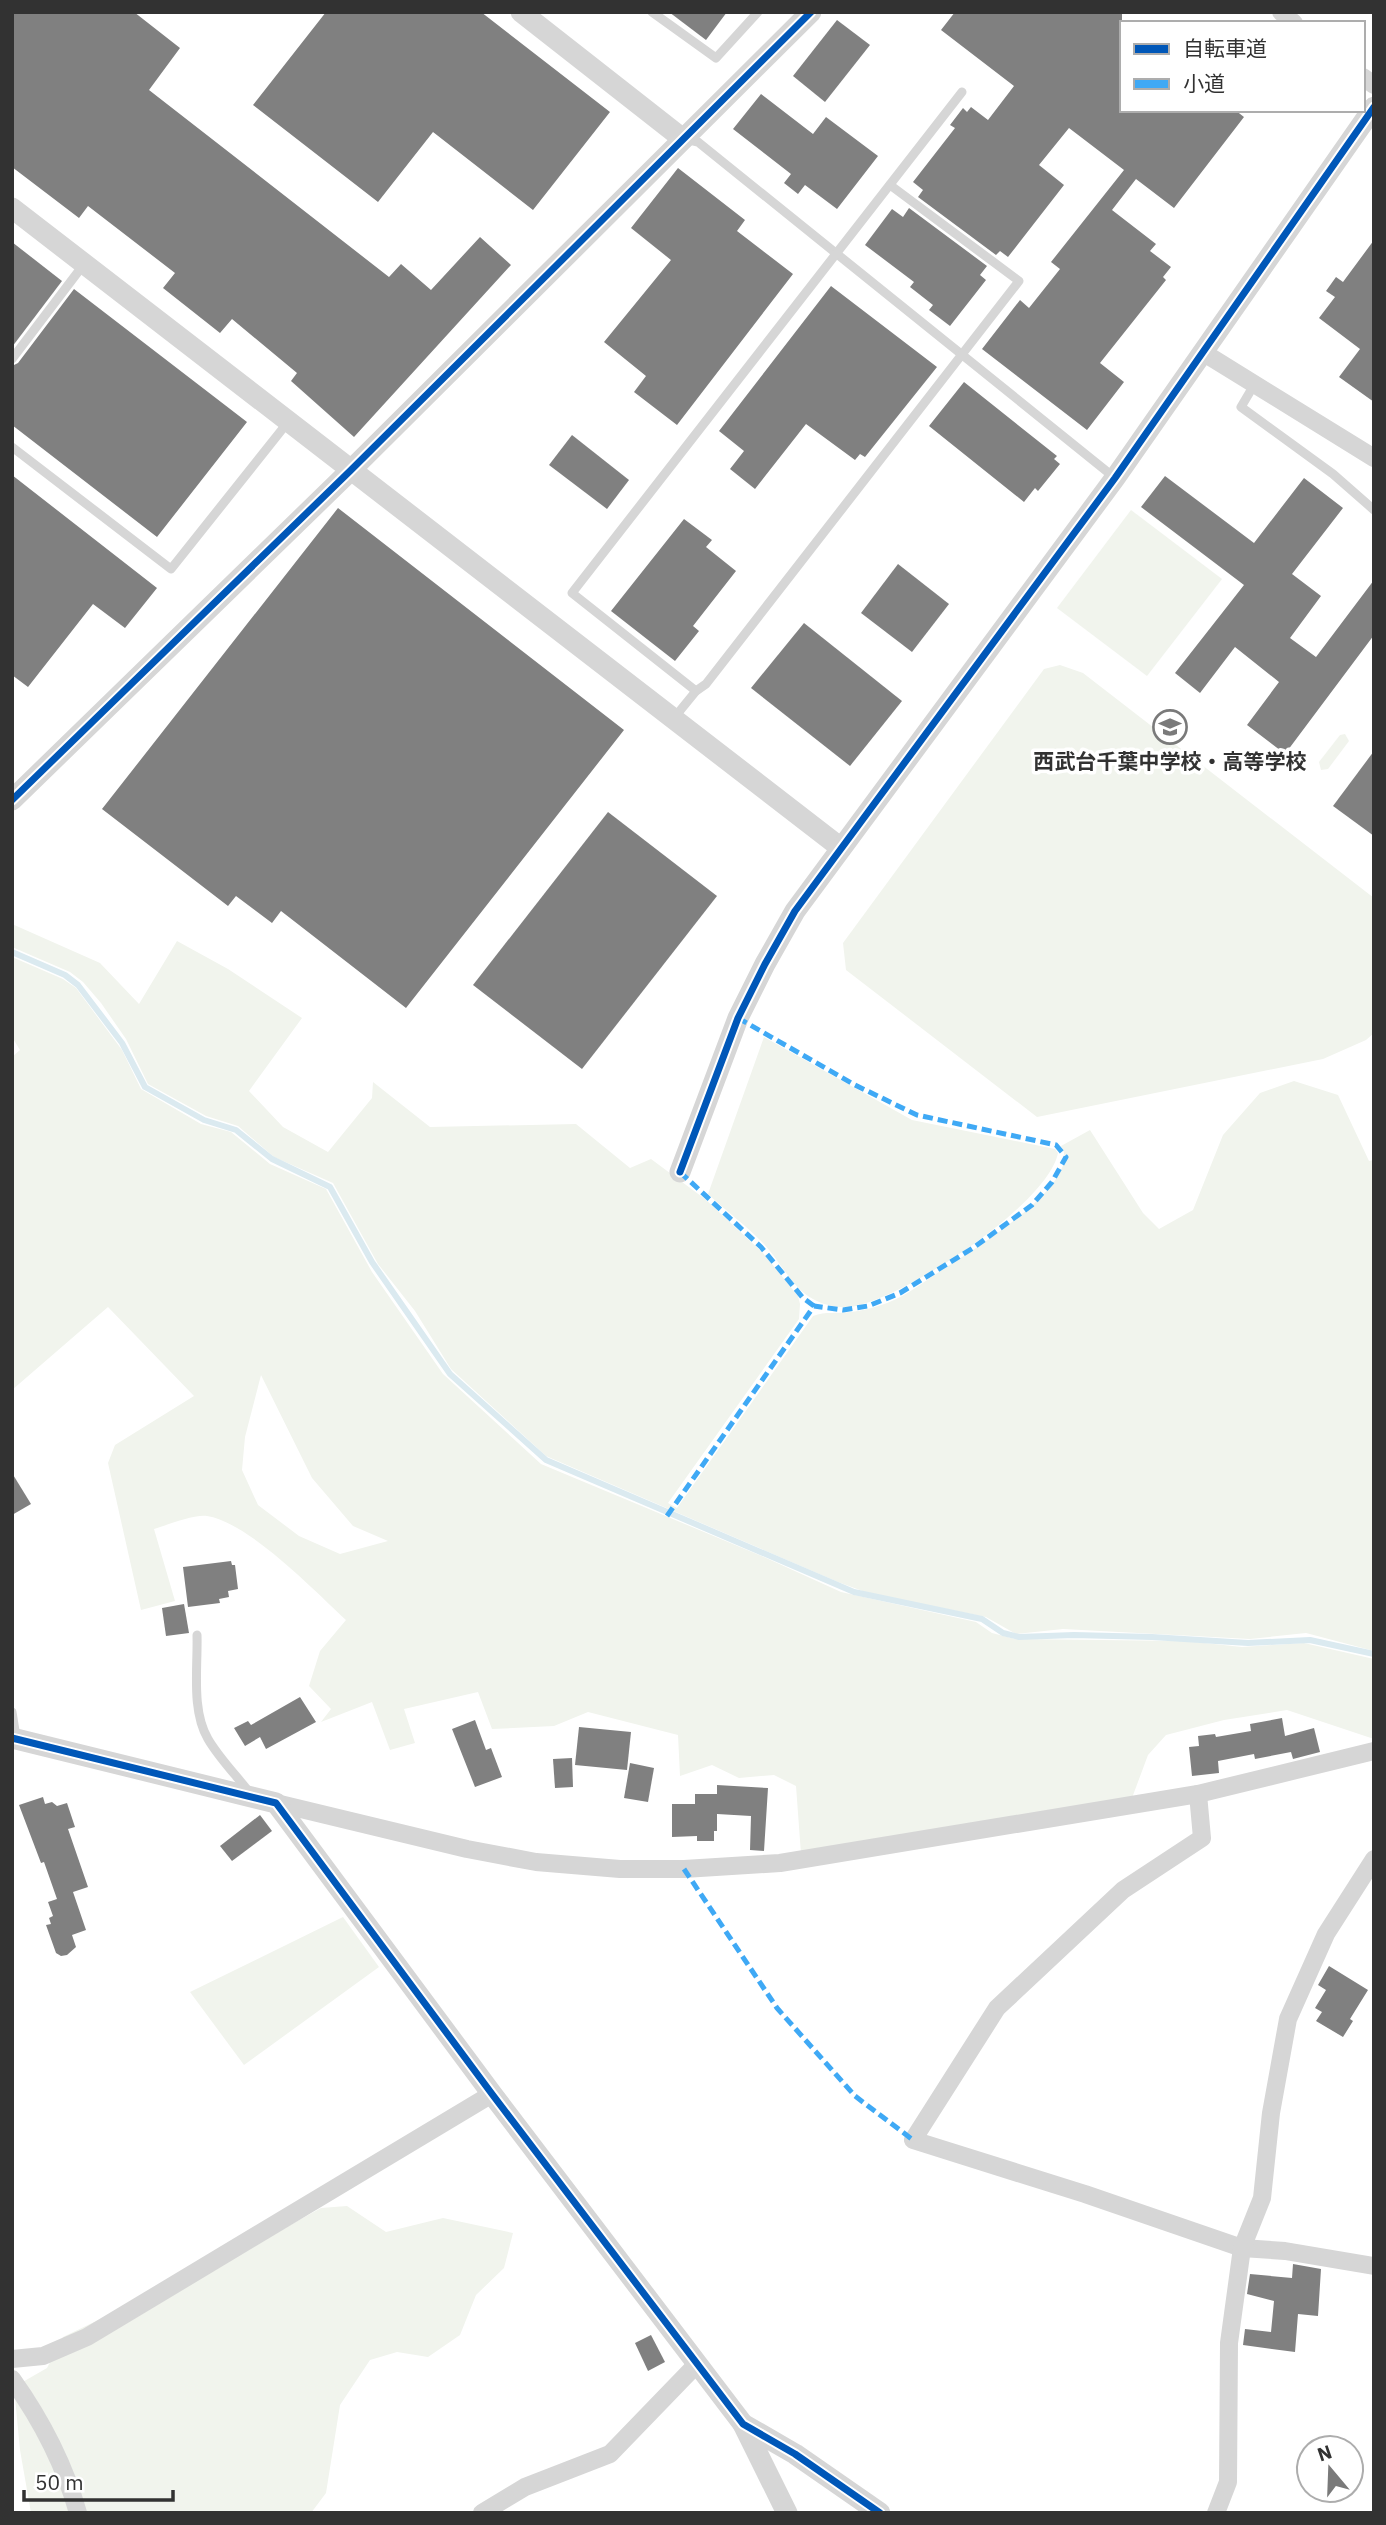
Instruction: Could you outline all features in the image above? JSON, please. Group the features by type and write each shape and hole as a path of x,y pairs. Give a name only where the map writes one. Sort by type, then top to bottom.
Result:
{"street":[{"path":"521,12 683,139"},
{"path":"14,796 350,471 811,12"},
{"path":"680,1172 738,1018 795,911 1115,478 1374,107"},
{"path":"12,208 841,848"},
{"path":"1204,353 1374,458"},
{"path":"14,1738 467,1849 536,1862 620,1869 684,1869 780,1863 1198,1794 1374,1751"},
{"path":"1198,1794 1202,1838 1123,1890 997,2008 913,2140 1085,2194 1242,2248 1285,2251 1374,2266"},
{"path":"276,1803 492,2094 743,2424 787,2513"},
{"path":"1216,2513 1228,2482 1229,2343 1242,2248 1262,2198 1271,2113 1288,2019 1326,1934 1374,1859"},
{"path":"12,2359 43,2356 87,2337 492,2094"},
{"path":"482,2513 525,2487 610,2454 697,2364"},
{"path":"12,2379 36,2413 56,2449 71,2486 78,2513"},
{"path":"743,2424 795,2454 880,2513"}],"lane":[{"path":"652,12 716,58 758,12"},
{"path":"695,691 572,593 962,92"},
{"path":"683,139 698,142 1115,478"},
{"path":"673,719 695,691 706,684 1019,281 890,185"},
{"path":"12,359 84,264"},
{"path":"1254,385 1241,407 1333,474 1374,510"},
{"path":"12,447 171,569 288,422"},
{"path":"197,1635 201,1724 209,1740 253,1796"},
{"path":"12,1712 14,1738"}],"shaded area":[{"path":"1131,510 1222,579 1147,676 1057,608"},
{"path":"1060,665 1083,673 1374,898 1374,1033 1366,1040 1323,1059 1037,1117 846,970 843,943 1044,669"},
{"path":"1345,734 1349,741 1328,769 1321,770 1319,762 1340,735"},
{"path":"12,924 100,963 139,1004 177,941 228,969 302,1018 249,1091 283,1127 328,1152 372,1098 373,1082 430,1127 576,1124 630,1168 651,1159 705,1199 763,1253 798,1296 799,1319 668,1503 677,1508 813,1316 859,1311 887,1303 975,1249 1041,1197 1056,1178 1064,1161 1061,1146 1090,1130 1143,1213 1159,1229 1193,1210 1223,1135 1260,1093 1294,1081 1338,1095 1369,1161 1374,1160 1374,1651 1306,1633 1250,1639 1063,1629 1016,1634 986,1617 868,1593 838,1582 546,1456 451,1369 415,1311 378,1264 333,1183 274,1157 238,1126 206,1116 148,1084 126,1039 101,1003 83,982 70,972 12,947"},
{"path":"12,957 63,979 76,988 122,1050 141,1089 201,1124 231,1132 270,1164 326,1189 372,1272 443,1374 541,1464 841,1592 976,1622 992,1633 1015,1639 1185,1641 1242,1647 1304,1643 1374,1659 1374,1739 1287,1710 1224,1720 1166,1735 1148,1755 1132,1798 801,1854 796,1786 774,1775 739,1778 712,1765 680,1776 678,1735 588,1712 554,1726 492,1729 478,1692 404,1709 415,1743 390,1750 372,1702 321,1722 331,1709 309,1686 320,1651 346,1620 280,1559 242,1531 207,1516 188,1518 154,1529 175,1601 141,1610 108,1463 115,1445 194,1396 108,1307 12,1390 12,1057 20,1050 12,1037","holes":["261,1375 312,1478 353,1526 388,1541 340,1554 299,1536 258,1505 242,1470 245,1437"]},
{"path":"764,1037 912,1120 1055,1149 1058,1153 1048,1174 1029,1198 1002,1223 936,1269 873,1301 850,1307 821,1303 799,1288 764,1244 708,1194"},
{"path":"343,1917 379,1967 244,2065 190,1992"},
{"path":"347,2206 386,2232 443,2218 513,2233 504,2268 476,2295 460,2335 428,2357 397,2352 370,2360 340,2405 326,2493 311,2513 31,2513 20,2450 14,2387 47,2368 63,2337 256,2244 321,2208"}],"building":[{"path":"12,12 134,12 180,48 149,90 389,277 401,264 431,290 480,237 511,265 354,437 291,381 297,373 232,319 220,333 163,288 175,273 88,206 79,218 12,167"},
{"path":"326,12 481,12 610,112 533,210 433,132 378,202 253,105"},
{"path":"669,12 727,12 706,40"},
{"path":"955,12 1122,12 1120,112 1238,112 1244,117 1174,208 1136,179 1112,210 1156,244 1150,251 1171,267 1163,277 1166,280 1100,363 1124,382 1087,430 982,349 1020,300 1029,308 1060,269 1051,262 1124,170 1069,128 1039,165 1064,185 1008,257 1000,251 996,255 918,197 923,190 913,182 955,128 950,125 963,108 967,112 971,107 988,120 1014,86 941,30"},
{"path":"837,20 870,45 825,102 793,76"},
{"path":"761,94 813,134 826,117 878,156 837,209 805,185 798,194 784,183 791,174 733,129"},
{"path":"678,168 745,220 737,231 793,274 677,425 634,392 646,376 604,342 671,260 631,228"},
{"path":"909,208 987,266 980,275 986,280 950,326 929,310 933,305 910,287 914,282 865,245 892,209 903,217"},
{"path":"1374,240 1374,402 1339,377 1360,349 1319,318 1335,297 1326,291 1336,277 1343,282"},
{"path":"12,242 62,281 12,347"},
{"path":"831,286 937,367 865,457 860,454 855,460 806,424 755,489 730,469 744,451 719,431"},
{"path":"74,289 247,422 157,537 12,425 12,366 18,363"},
{"path":"964,382 1057,456 1054,459 1060,464 1038,491 1035,488 1024,502 929,426"},
{"path":"572,435 629,480 607,509 549,465"},
{"path":"12,475 157,588 125,628 93,604 28,687 12,675"},
{"path":"1165,476 1254,543 1304,478 1343,508 1292,574 1321,596 1290,638 1316,657 1374,580 1374,635 1285,754 1247,725 1279,682 1235,647 1200,693 1175,673 1244,585 1141,507"},
{"path":"338,508 624,730 406,1008 281,911 272,923 236,896 228,906 102,809"},
{"path":"684,519 712,540 706,547 736,571 693,626 699,631 675,661 611,611"},
{"path":"898,564 949,604 912,652 861,613"},
{"path":"804,623 902,701 850,766 751,688"},
{"path":"1374,751 1374,836 1333,806"},
{"path":"608,812 717,896 582,1069 473,985"},
{"path":"12,1473 31,1504 12,1515"},
{"path":"231,1561 232,1565 235,1565 238,1589 228,1591 229,1597 219,1599 220,1603 188,1607 183,1567"},
{"path":"184,1604 189,1633 166,1636 162,1608"},
{"path":"300,1697 316,1722 266,1749 260,1737 245,1746 234,1728 248,1721 251,1725"},
{"path":"1282,1718 1285,1736 1314,1728 1320,1752 1293,1759 1291,1752 1255,1759 1254,1754 1218,1761 1219,1773 1192,1776 1189,1747 1199,1746 1198,1736 1215,1734 1216,1737 1251,1731 1250,1724"},
{"path":"475,1720 486,1750 491,1748 502,1777 475,1787 452,1729"},
{"path":"579,1727 631,1732 627,1770 575,1765"},
{"path":"572,1758 573,1787 555,1788 553,1759"},
{"path":"630,1763 654,1768 648,1802 624,1798"},
{"path":"717,1785 768,1788 764,1851 750,1850 751,1816 717,1814 714,1841 697,1841 697,1836 672,1837 672,1804 695,1804 695,1794 717,1794"},
{"path":"43,1797 45,1804 52,1802 57,1806 67,1803 75,1827 68,1829 88,1887 73,1892 86,1930 72,1935 76,1947 67,1955 61,1956 56,1953 46,1925 51,1924 49,1918 53,1916 48,1902 57,1899 19,1805"},
{"path":"260,1815 272,1831 232,1861 220,1846"},
{"path":"1329,1966 1368,1990 1350,2019 1353,2021 1343,2037 1316,2021 1322,2012 1315,2008 1326,1990 1318,1985"},
{"path":"1293,2264 1321,2269 1318,2316 1298,2314 1295,2352 1243,2345 1245,2329 1271,2332 1274,2301 1247,2294 1250,2274 1292,2278"},
{"path":"651,2335 665,2362 648,2371 635,2343"}],"waterway":[{"path":"12,952 65,975 78,985 122,1043 145,1087 204,1120 236,1130 272,1159 330,1187 372,1262 450,1374 546,1460 854,1592 982,1619 1003,1633 1019,1637 1152,1637 1248,1643 1310,1640 1374,1654"}],"marked path":[{"path":"667,1516 814,1306 843,1310 868,1306 900,1293 973,1248 1032,1205 1052,1182 1066,1157 1056,1145 917,1115 855,1085 738,1018"},
{"path":"680,1172 761,1247 803,1298 814,1306"},
{"path":"684,1869 777,2008 855,2096 913,2140"}],"cycle path":[{"path":"12,800 350,471 811,12"},
{"path":"680,1172 738,1018 795,911 1115,478 1374,107"},
{"path":"12,1738 276,1803 492,2094 743,2424 795,2454 880,2513"}],"place":[{"name":"西武台千葉中学校・高等学校","path":"1170,727"}]}
